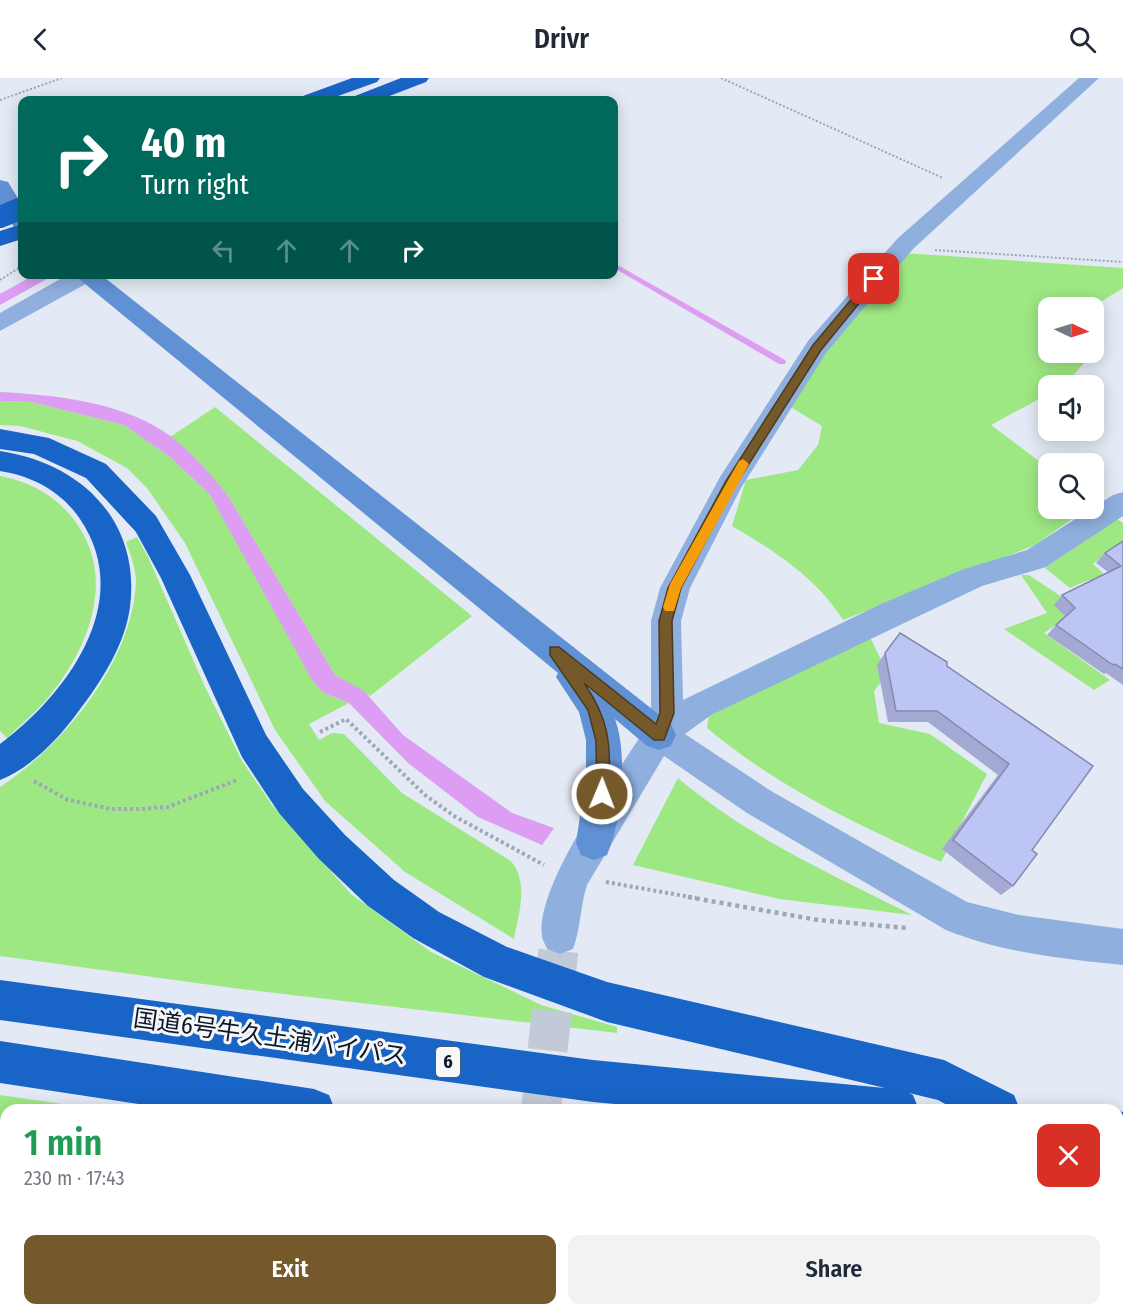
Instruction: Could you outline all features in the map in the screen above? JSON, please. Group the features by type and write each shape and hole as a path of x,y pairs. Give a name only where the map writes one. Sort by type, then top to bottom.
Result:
{"highway":[{"path":"321,96 370,78"},
{"path":"372,96 419,78"},
{"path":"5,233 18,214"},
{"path":"0,439 39,446 96,471 140,517 175,575 254,746 291,801 332,847 381,893 426,925 498,963 607,1002 944,1081 988,1104"},
{"path":"0,461 42,471 64,483 95,513 109,536 117,564 117,592 114,618 84,679 55,716 14,755 0,764"},
{"name":"国道6号牛久土浦バイパス","path":"0,1000 593,1082 833,1104"},
{"path":"0,1062 275,1104"}],"street":[{"path":"560,936 565,897 573,876 659,735 667,713 666,621 675,588 730,484 817,347 902,247 1090,78"},
{"path":"0,187 18,216"},
{"path":"0,323 78,279"},
{"path":"90,279 659,735 769,808 959,917 981,925 1031,937 1123,947"},
{"path":"659,735 700,705 892,613 974,577 1036,559 1123,502"},
{"path":"554,651 594,708 603,741 602,794 594,843"}],"path":[{"path":"0,100 62,78"},
{"path":"721,78 966,188"},
{"path":"902,247 984,255 1123,262"},
{"path":"0,280 18,269"},
{"path":"320,732 346,718 425,795 454,816 529,858 573,876 818,920 919,929"},
{"path":"31,779 68,800 112,809 141,809 168,807 242,777"}],"green space":[{"path":"904,253 1123,268 1123,288 1104,300 1104,297 1038,297 1038,363 1084,363 1074,375 1038,375 1038,399 991,425 1038,460 1038,519 1072,519 1035,545 843,620 820,591 793,566 732,526 746,480 798,470 818,445 822,426 789,406 826,347"},
{"path":"0,401 31,402 124,425 170,457 210,495 324,693 349,703 309,724 319,740 332,733 344,734 402,793 511,861 517,870 521,888 514,939 405,872 325,801 275,730 185,543 147,488 127,468 77,441 20,426 0,425"},
{"path":"215,407 472,616 370,696 335,675 228,496 170,437"},
{"path":"0,476 35,487 64,508 79,527 90,549 95,571 92,617 74,660 47,699 7,738 0,731"},
{"path":"1117,519 1123,523 1123,542 1093,564 1103,573 1098,578 1119,606 1089,580 1070,588 1045,568"},
{"path":"137,537 206,689 242,761 272,805 351,894 431,952 541,1005 617,1027 617,1033 233,988 0,956 0,787 48,748 71,724 108,671 122,642 132,612 136,577 126,542"},
{"path":"1021,575 1029,575 1080,609 1044,633 1110,680 1094,690 1004,629 1047,613"},
{"path":"869,635 888,674 874,691 879,723 930,734 987,774 941,862 819,803 761,768 707,728 709,714"},
{"path":"678,778 732,819 761,836 912,915 779,899 633,865"},
{"path":"0,1095 62,1104 0,1104"}],"shaded area":[{"path":"27,279 47,279 0,305 0,294"},
{"path":"0,392 42,395 105,406 145,421 180,444 228,496 335,675 364,691 403,735 512,813 554,828 542,845 478,817 408,763 349,703 324,693 312,680 210,495 170,457 124,425 31,402 0,401"}],"building":[{"path":"1123,541 1123,669 1113,665 1056,625 1075,608 1062,595 1121,566 1105,553"},
{"path":"900,633 947,662 947,666 1093,766 1032,850 1037,854 1013,886 953,840 1009,764 937,711 896,711 885,653"}],"waterway":[{"path":"618,267 782,362"}],"tunnel":[{"path":"542,1104 560,936"}],"slow traffic":[{"path":"669,607 675,588 743,464"}],"route":[{"path":"602,794 603,741 594,708 554,651 659,735 667,713 666,621 675,588 730,484 817,347 874,279"}]}
